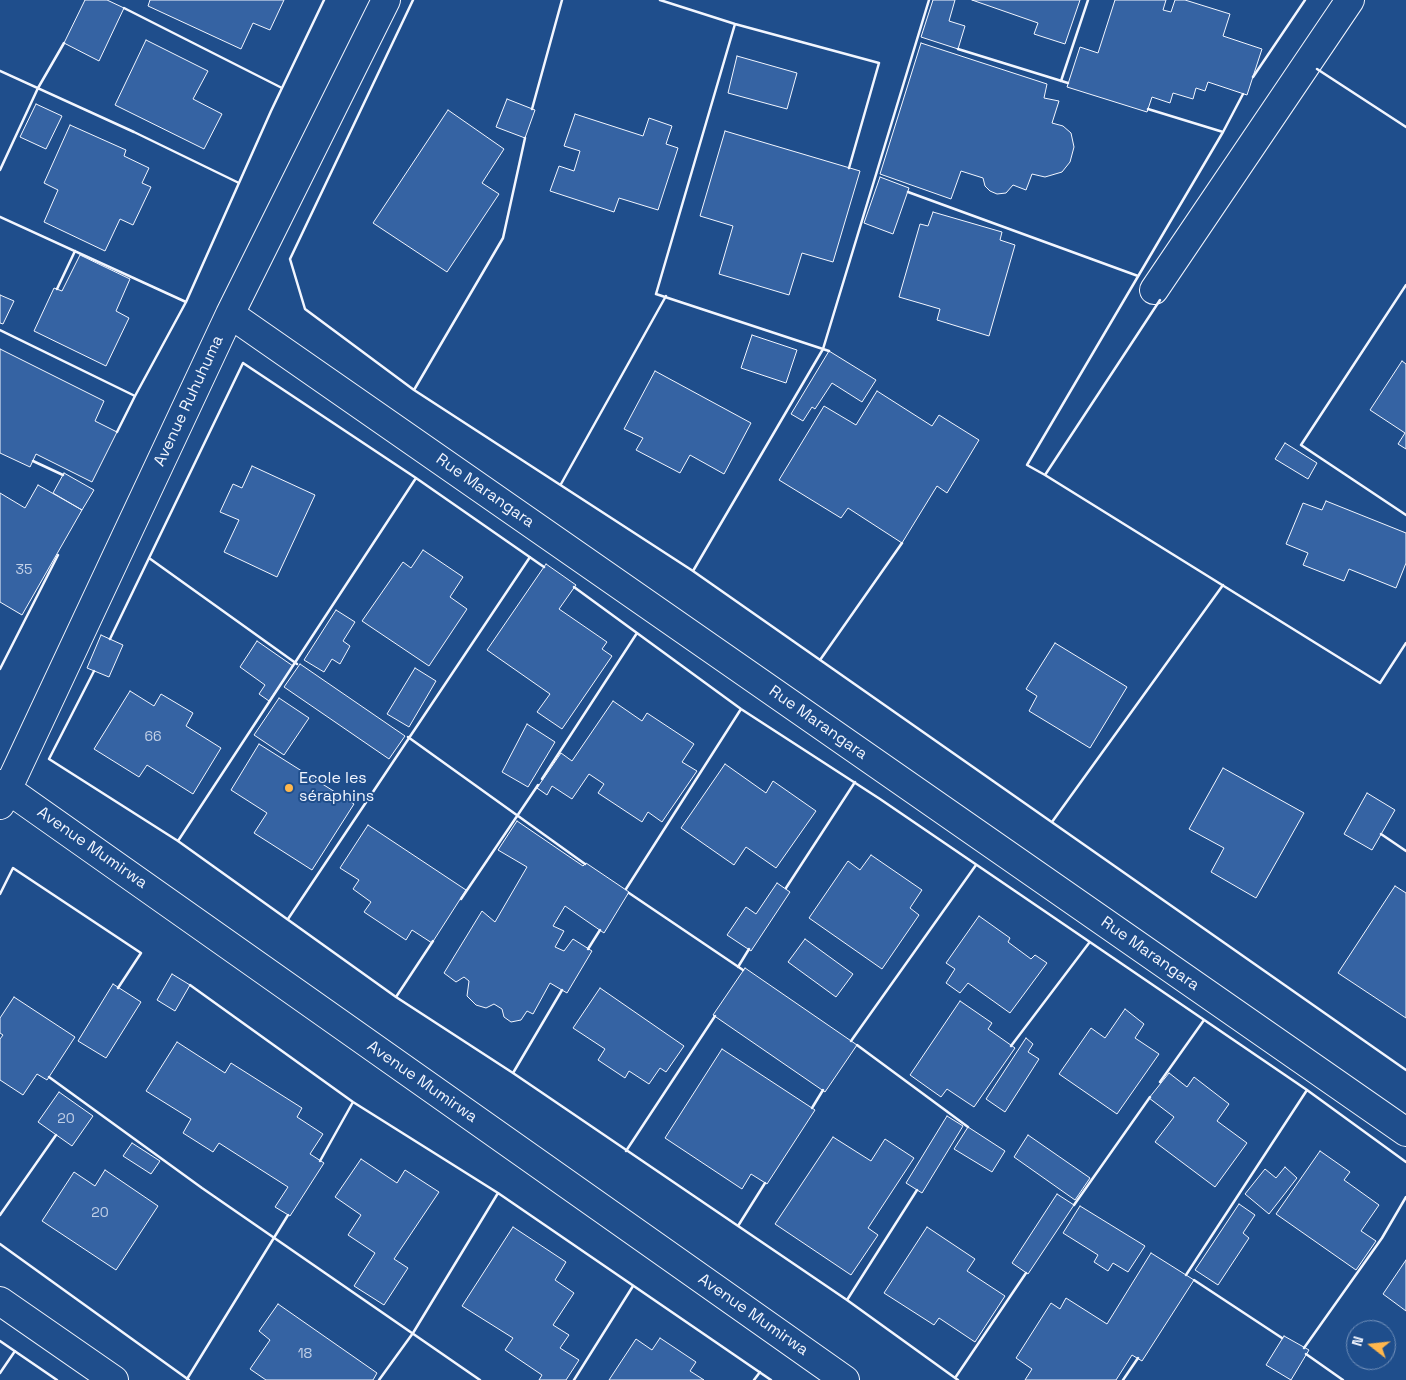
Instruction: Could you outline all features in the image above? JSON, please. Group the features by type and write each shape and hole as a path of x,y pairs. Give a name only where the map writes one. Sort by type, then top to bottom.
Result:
{"street":[{"name":"Avenue Ruhuhuma","path":"3,793 230,314 386,0"},
{"path":"1154,290 1350,0"},
{"name":"Rue Marangara","path":"230,314 1406,1132"},
{"name":"Avenue Mumirwa","path":"3,793 845,1380"},
{"path":"0,1302 114,1380"}],"building":[{"path":"85,0 107,0 124,8 99,61 64,43"},
{"path":"150,0 284,0 270,30 253,23 241,49 148,6"},
{"path":"933,0 955,0 949,21 965,26 958,49 921,37"},
{"path":"972,0 1080,0 1065,44 1034,34 1038,23"},
{"path":"1115,0 1166,0 1163,10 1171,12 1175,0 1185,0 1230,14 1223,36 1262,49 1247,95 1208,82 1205,91 1196,88 1193,99 1173,93 1170,103 1152,97 1147,112 1067,87 1080,47 1098,53"},
{"path":"146,40 208,71 193,99 222,114 204,149 115,105"},
{"path":"921,43 1047,84 1044,98 1059,101 1052,123 1063,126 1071,133 1074,147 1070,162 1062,172 1045,177 1032,174 1026,190 1013,185 1006,193 997,194 985,186 983,178 961,171 951,199 880,174"},
{"path":"737,56 797,73 787,109 728,93"},
{"path":"507,99 535,110 525,138 496,127"},
{"path":"36,104 62,116 46,149 20,137"},
{"path":"448,110 504,149 482,183 499,194 447,272 373,223"},
{"path":"575,114 643,136 649,118 672,126 666,144 678,148 658,210 619,198 614,212 550,191 559,166 574,171 580,151 564,146"},
{"path":"70,125 126,150 124,156 149,168 142,183 151,187 133,225 120,219 105,251 44,222 58,190 44,183"},
{"path":"725,131 860,171 833,262 802,253 789,295 719,274 733,226 700,216"},
{"path":"880,177 909,188 893,234 864,223"},
{"path":"933,212 1002,232 1000,240 1015,245 989,336 937,320 940,309 899,297 920,224 928,226"},
{"path":"80,255 130,279 116,311 129,318 106,366 34,331 54,288 62,291"},
{"path":"0,295 14,301 3,324 0,323"},
{"path":"752,335 797,350 786,383 741,368"},
{"path":"0,349 104,401 95,421 117,432 92,482 36,454 30,467 0,453"},
{"path":"829,351 876,380 862,402 832,383 815,409 812,407 803,421 791,414"},
{"path":"1402,361 1406,364 1406,449 1398,444 1405,433 1370,410"},
{"path":"655,371 751,423 724,474 690,455 680,473 636,450 643,438 624,429"},
{"path":"877,391 932,426 939,415 979,440 947,493 937,486 902,543 848,508 841,518 779,480 824,406 856,425"},
{"path":"1285,443 1317,463 1308,479 1275,459"},
{"path":"252,466 315,495 277,577 224,552 239,520 220,512 233,484 242,488"},
{"path":"64,473 94,490 82,510 53,493"},
{"path":"38,485 82,510 22,615 0,602 0,493 25,508"},
{"path":"1326,501 1406,533 1406,563 1396,588 1349,569 1344,581 1303,565 1308,553 1286,544 1303,503 1322,510"},
{"path":"423,550 463,577 450,597 467,609 429,666 362,621 403,562 411,568"},
{"path":"546,564 576,585 559,609 607,642 602,649 612,656 562,729 537,712 550,694 487,650"},
{"path":"336,610 355,622 343,641 350,646 340,664 332,659 324,672 304,660"},
{"path":"101,635 123,645 109,677 87,668"},
{"path":"257,641 293,666 269,701 259,694 265,685 240,667"},
{"path":"1055,643 1127,687 1090,748 1029,711 1037,696 1026,689"},
{"path":"300,664 405,736 389,759 284,687"},
{"path":"415,668 436,681 409,727 387,714"},
{"path":"130,691 154,706 161,694 193,713 186,726 221,748 193,794 147,765 139,777 94,749"},
{"path":"279,698 309,718 284,755 254,735"},
{"path":"613,701 642,721 647,713 694,744 682,762 697,771 662,822 648,812 642,822 598,793 604,784 589,774 572,799 552,786 547,795 537,788 561,753 572,761"},
{"path":"527,724 555,742 528,787 502,772"},
{"path":"259,744 354,804 312,870 254,833 267,813 231,790"},
{"path":"725,764 766,793 773,781 816,811 776,868 746,847 734,865 681,828"},
{"path":"1223,768 1304,813 1256,898 1211,872 1224,848 1189,829"},
{"path":"1367,793 1395,810 1372,850 1344,834"},
{"path":"517,821 583,866 586,863 629,892 604,933 565,906 553,926 564,931 555,947 564,951 573,939 592,951 567,993 550,983 533,1014 527,1011 521,1020 511,1022 504,1017 502,1009 494,1004 486,1008 476,1005 467,996 469,981 464,977 456,982 444,973 482,911 495,922 527,867 498,850"},
{"path":"368,825 466,890 432,943 412,930 406,940 364,912 371,902 353,889 359,880 340,868"},
{"path":"871,855 922,890 910,908 919,915 882,969 809,918 848,861 860,870"},
{"path":"777,883 790,892 751,951 727,935 746,907 756,914"},
{"path":"1395,886 1406,893 1406,1018 1338,973"},
{"path":"979,916 1010,938 1008,942 1031,959 1035,955 1047,963 1010,1013 968,983 960,993 946,983 955,969 946,963"},
{"path":"805,939 853,974 836,997 788,962"},
{"path":"745,968 857,1045 825,1092 713,1015"},
{"path":"172,974 190,985 175,1011 157,1000"},
{"path":"113,984 141,1002 106,1058 78,1041"},
{"path":"600,988 684,1046 666,1072 660,1068 649,1084 629,1071 625,1078 598,1060 605,1049 573,1028"},
{"path":"14,997 75,1037 47,1080 37,1074 23,1095 0,1080 0,1039 3,1035 0,1033 0,1018"},
{"path":"960,1001 992,1023 988,1029 1015,1048 974,1107 947,1089 941,1097 910,1075"},
{"path":"1125,1009 1144,1024 1135,1038 1159,1054 1117,1114 1059,1074 1091,1028 1105,1038"},
{"path":"1026,1038 1033,1044 1028,1052 1039,1059 1005,1112 986,1099"},
{"path":"177,1042 225,1073 231,1063 302,1108 297,1117 323,1134 310,1154 324,1163 290,1216 275,1207 288,1187 219,1143 213,1152 183,1133 191,1119 146,1091"},
{"path":"722,1049 815,1110 767,1184 751,1174 742,1189 665,1138"},
{"path":"1169,1073 1187,1087 1194,1077 1229,1104 1217,1121 1247,1143 1215,1187 1155,1142 1174,1117 1149,1098"},
{"path":"59,1092 93,1116 72,1146 38,1122"},
{"path":"947,1116 963,1126 922,1193 906,1183"},
{"path":"968,1127 1005,1151 992,1172 954,1149"},
{"path":"1028,1135 1090,1178 1075,1200 1014,1157"},
{"path":"833,1137 871,1161 885,1139 914,1158 868,1228 878,1235 851,1275 775,1224"},
{"path":"132,1143 160,1161 151,1174 123,1156"},
{"path":"1320,1151 1350,1172 1344,1180 1379,1205 1361,1231 1376,1241 1356,1270 1276,1214"},
{"path":"361,1159 397,1183 405,1170 439,1192 394,1259 408,1268 384,1305 354,1286 375,1253 348,1235 361,1215 335,1197"},
{"path":"1285,1167 1297,1178 1269,1214 1245,1194 1265,1169 1276,1178"},
{"path":"105,1170 158,1206 116,1270 42,1221 74,1172 95,1186"},
{"path":"1057,1194 1074,1205 1028,1274 1012,1263"},
{"path":"1239,1204 1255,1215 1243,1233 1249,1238 1218,1285 1195,1270"},
{"path":"1080,1206 1145,1246 1128,1272 1113,1263 1108,1271 1094,1262 1098,1255 1063,1233"},
{"path":"513,1227 566,1262 555,1280 574,1293 553,1325 569,1335 560,1348 579,1360 566,1380 539,1380 542,1375 505,1350 513,1338 462,1306"},
{"path":"927,1227 975,1259 967,1271 1005,1296 975,1342 939,1318 934,1325 884,1293"},
{"path":"1151,1253 1194,1280 1142,1361 1132,1355 1116,1380 1025,1380 1032,1369 1016,1358 1051,1303 1060,1309 1066,1298 1107,1324"},
{"path":"1406,1260 1406,1311 1383,1294"},
{"path":"278,1304 377,1373 373,1380 266,1380 250,1369 270,1340 259,1331"},
{"path":"1284,1336 1309,1350 1291,1380 1266,1365"},
{"path":"660,1338 696,1362 690,1371 704,1380 609,1380 636,1339 652,1350"}],"wall":[{"path":"117,432 186,302 271,111 324,0"},
{"path":"413,0 290,259 305,309 414,390 693,571 1406,1070"},
{"path":"532,109 562,0"},
{"path":"660,0 735,24 879,63 849,168"},
{"path":"693,571 823,349 929,0"},
{"path":"1061,81 1088,0"},
{"path":"1253,77 1305,0"},
{"path":"124,8 282,88"},
{"path":"735,24 656,294 829,351"},
{"path":"0,170 38,88 64,43"},
{"path":"958,49 1068,83"},
{"path":"1317,69 1406,127"},
{"path":"0,71 134,132 239,183"},
{"path":"1160,300 1045,475 1027,465 1223,132 1243,94"},
{"path":"1148,109 1223,132"},
{"path":"414,390 503,238 525,138"},
{"path":"908,192 1138,276"},
{"path":"0,217 186,302"},
{"path":"57,289 75,251"},
{"path":"1406,285 1301,445 1406,515"},
{"path":"561,484 666,296"},
{"path":"0,330 135,396"},
{"path":"110,639 243,363 416,478 544,567"},
{"path":"33,461 63,475"},
{"path":"1045,475 1380,683 1406,643"},
{"path":"178,841 416,478"},
{"path":"820,660 902,543"},
{"path":"0,669 58,555"},
{"path":"288,919 530,557"},
{"path":"149,558 297,664"},
{"path":"1052,822 1223,585"},
{"path":"574,587 741,709 880,799 1307,1090 1406,1162"},
{"path":"542,779 637,633"},
{"path":"94,671 49,759 178,841 396,997 513,1073 847,1300 958,1380"},
{"path":"626,889 741,709"},
{"path":"408,737 585,864"},
{"path":"786,888 855,782"},
{"path":"461,899 538,785"},
{"path":"1381,834 1406,851"},
{"path":"851,1041 976,865"},
{"path":"0,894 13,868 141,953 118,988"},
{"path":"629,893 743,970"},
{"path":"588,949 600,930"},
{"path":"396,997 433,941"},
{"path":"1011,1046 1089,943"},
{"path":"738,967 749,949"},
{"path":"190,985 353,1102 498,1193 771,1380"},
{"path":"513,1073 562,990"},
{"path":"626,1151 715,1016"},
{"path":"1160,1082 1204,1020"},
{"path":"857,1045 968,1127"},
{"path":"49,1077 202,1188 480,1380"},
{"path":"812,1108 823,1090"},
{"path":"1186,1275 1307,1090"},
{"path":"1074,1205 1150,1097"},
{"path":"320,1161 353,1102"},
{"path":"0,1215 56,1135"},
{"path":"738,1226 765,1183"},
{"path":"847,1300 917,1190"},
{"path":"379,1380 413,1333 498,1193"},
{"path":"1304,1348 1382,1238 1406,1197"},
{"path":"187,1379 288,1215"},
{"path":"0,1244 189,1380"},
{"path":"955,1378 1026,1273"},
{"path":"1194,1280 1282,1338"},
{"path":"574,1380 633,1286"},
{"path":"0,1341 57,1380"},
{"path":"0,1373 15,1351"},
{"path":"1306,1354 1343,1380"},
{"path":"1123,1380 1138,1358"},
{"path":"754,1380 760,1372"}],"place":[{"name":"Ecole les séraphins","path":"289,788"}]}
